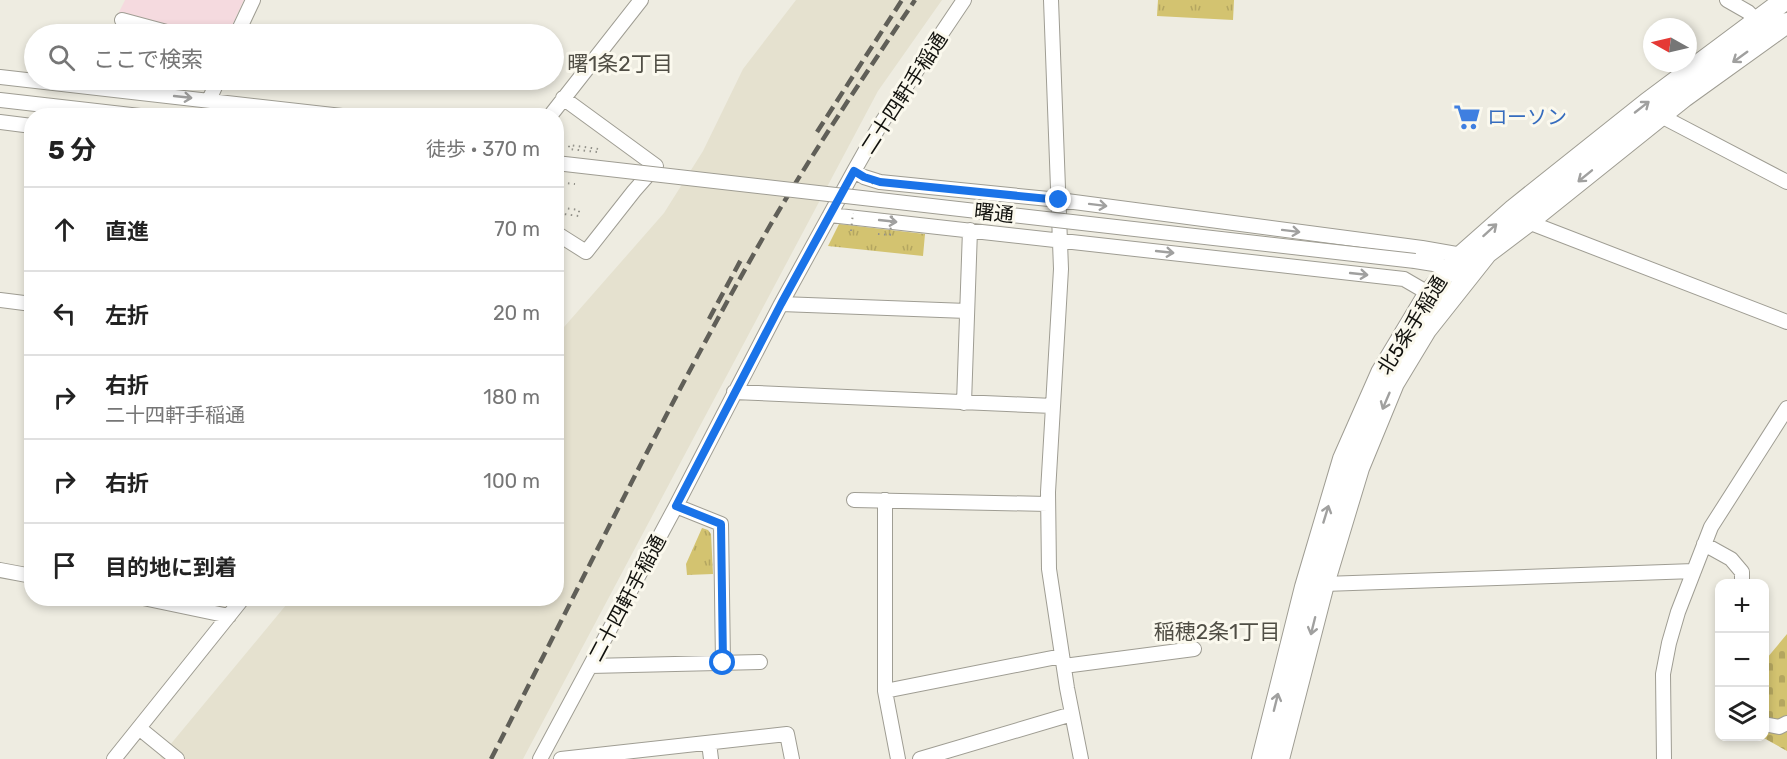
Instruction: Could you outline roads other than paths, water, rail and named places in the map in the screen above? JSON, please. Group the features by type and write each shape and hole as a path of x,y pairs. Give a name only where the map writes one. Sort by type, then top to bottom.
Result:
{"highway":[{"name":"北5条手稲通","path":"1262,759 1305,587 1343,459 1381,372 1455,276 1514,209 1647,102 1785,0"},
{"name":"北5条手稲通","path":"1469,261 1487,253 1661,116 1786,26"},
{"name":"北5条手稲通","path":"1279,759 1324,584 1359,468 1394,383 1426,330 1437,299"}],"street":[{"path":"242,24 253,0"},
{"path":"556,108 641,0"},
{"name":"二十四軒手稲通","path":"542,756 676,506 734,392 854,171 880,125 964,0"},
{"path":"1051,0 1061,269 1048,504 1049,569 1081,759"},
{"path":"1726,0 1760,18 1786,26"},
{"path":"122,20 137,24"},
{"path":"0,77 24,80"},
{"path":"118,90 276,108"},
{"path":"209,100 214,90"},
{"path":"563,98 656,166 586,252 564,238"},
{"path":"0,100 70,108"},
{"path":"1661,116 1787,182"},
{"path":"0,122 24,125"},
{"name":"曙通","path":"564,164 1415,261 1440,265 1455,276"},
{"path":"854,171 880,182 1059,200 1422,248 1469,261"},
{"path":"830,215 1404,279 1437,299"},
{"path":"1528,222 1787,322"},
{"path":"964,403 970,230"},
{"path":"0,300 24,303"},
{"path":"781,304 967,311"},
{"path":"734,392 1053,406"},
{"path":"1664,759 1663,674 1675,622 1711,527 1787,408"},
{"path":"854,500 1048,504"},
{"path":"885,501 885,691 898,759"},
{"path":"676,506 721,524 723,663"},
{"path":"1704,544 1731,560 1742,572 1742,579"},
{"path":"0,570 24,574"},
{"path":"1324,584 1694,571"},
{"path":"181,606 229,616"},
{"path":"114,759 237,606"},
{"path":"885,691 1063,661 1194,649"},
{"path":"590,666 760,662"},
{"path":"920,759 1072,714"},
{"path":"1769,725 1779,727 1787,723"},
{"path":"139,728 177,759"},
{"path":"542,756 559,759 622,756 709,742 787,734 792,759"},
{"path":"709,742 711,759"}],"railway":[{"path":"817,132 902,0"},
{"path":"491,759 731,294 803,170 915,0"},
{"path":"709,319 743,256"}],"place":[{"name":"ローソン","path":"1467,117"}],"district":[{"name":"曙1条2丁目","path":"620,63"},
{"name":"稲穂2条1丁目","path":"1217,631"}]}
